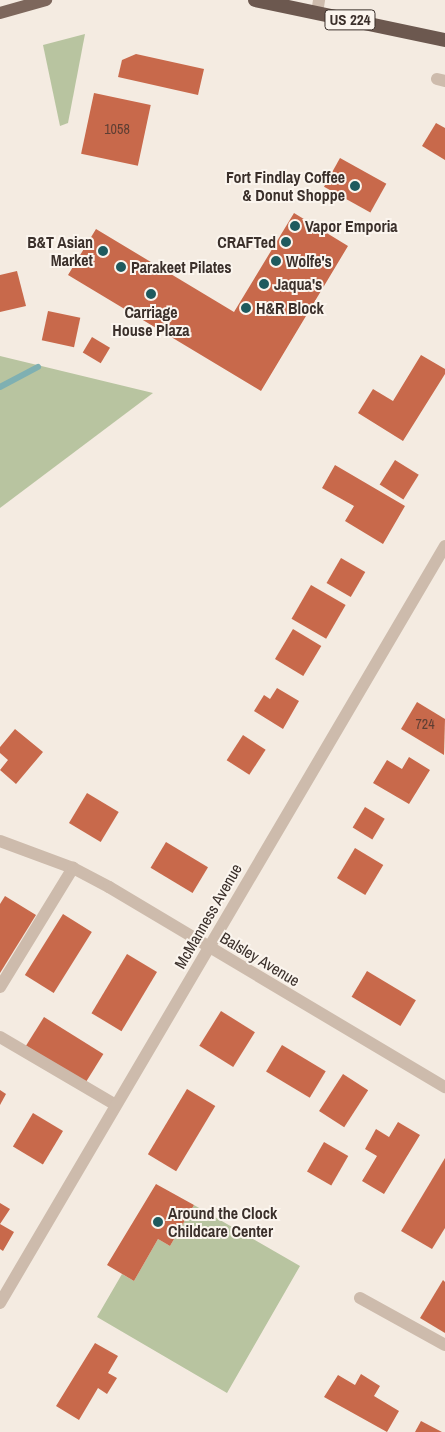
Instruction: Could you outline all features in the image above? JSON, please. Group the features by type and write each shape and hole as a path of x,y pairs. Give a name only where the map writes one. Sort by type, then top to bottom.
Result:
{"highway":[{"name":"US 224","path":"255,0 318,7 445,40"}],"main road":[{"path":"0,13 46,0"}],"street":[{"name":"McManness Avenue","path":"0,1303 445,546"},
{"name":"Balsley Avenue","path":"0,841 72,868 109,886 208,947 445,1087"},
{"path":"0,987 72,868"},
{"path":"0,1037 116,1106"},
{"path":"360,1298 445,1345"}],"green space":[{"path":"85,34 68,123 60,126 43,45"},
{"path":"0,356 153,393 0,508"},
{"path":"194,1205 300,1266 227,1393 97,1317 122,1274 134,1281 158,1239 170,1246"}],"building":[{"path":"136,54 204,69 198,95 118,77 122,60"},
{"path":"94,93 151,105 138,166 81,154"},
{"path":"436,123 445,128 445,160 422,146"},
{"name":"Fort Findlay Coffee & Donut Shoppe","path":"340,158 386,184 370,213 324,187"},
{"name":"Carriage House Plaza","path":"294,213 348,246 261,391 68,275 96,229 234,312"},
{"path":"17,271 26,306 0,312 0,275"},
{"path":"48,311 80,318 74,347 42,340"},
{"path":"92,337 110,348 101,363 83,352"},
{"path":"421,355 445,369 445,374 403,441 358,413 373,389 393,401"},
{"path":"395,460 419,475 403,499 380,485"},
{"path":"335,465 405,506 383,544 345,521 354,506 322,488"},
{"path":"341,558 365,572 351,597 326,583"},
{"path":"311,585 346,605 326,639 292,619"},
{"path":"293,629 321,646 303,676 275,659"},
{"path":"277,688 299,701 283,729 254,711 264,695 270,699"},
{"path":"417,702 445,719 444,755 401,729"},
{"path":"15,729 43,752 16,784 0,770 8,760 0,753 0,747"},
{"path":"243,735 266,750 249,775 227,760"},
{"path":"409,757 430,770 409,804 373,783 387,760 402,769"},
{"path":"87,793 119,812 101,842 69,823"},
{"path":"365,807 385,819 372,839 353,828"},
{"path":"166,842 208,867 193,893 151,868"},
{"path":"355,848 383,865 365,895 337,878"},
{"path":"5,896 36,915 0,973 0,904"},
{"path":"63,914 92,932 54,993 25,975"},
{"path":"127,954 157,972 121,1031 91,1013"},
{"path":"367,971 416,1000 400,1026 352,997"},
{"path":"221,1011 255,1032 233,1067 199,1046"},
{"path":"44,1017 103,1054 85,1083 26,1046"},
{"path":"282,1045 326,1071 310,1098 266,1072"},
{"path":"343,1074 368,1090 344,1127 319,1111"},
{"path":"187,1089 215,1106 176,1171 148,1154"},
{"path":"0,1090 6,1094 0,1105"},
{"path":"33,1113 63,1131 43,1164 13,1146"},
{"path":"398,1122 420,1135 384,1194 362,1181 377,1156 365,1149 376,1129 389,1137"},
{"path":"324,1142 348,1156 331,1185 307,1171"},
{"path":"445,1158 445,1228 432,1249 401,1231"},
{"name":"Around the Clock Childcare Center","path":"156,1184 194,1205 170,1246 158,1239 134,1281 107,1265"},
{"path":"0,1203 10,1209 0,1224"},
{"path":"0,1224 14,1232 3,1251 0,1249"},
{"path":"443,1280 445,1282 445,1333 420,1318"},
{"path":"95,1343 118,1356 108,1373 117,1378 107,1394 98,1388 79,1420 56,1406"},
{"path":"361,1374 380,1386 374,1396 399,1411 387,1432 324,1397 338,1375 355,1385"},
{"path":"421,1421 442,1432 415,1432"}],"waterway":[{"path":"0,387 38,367"}],"place":[{"name":"Fort Findlay Coffee & Donut Shoppe","path":"355,186"},
{"name":"Vapor Emporia","path":"295,226"},
{"name":"CRAFTed","path":"286,242"},
{"name":"B&T Asian Market","path":"103,251"},
{"name":"Wolfe's","path":"276,261"},
{"name":"Parakeet Pilates","path":"121,267"},
{"name":"Jaqua's","path":"264,284"},
{"name":"Carriage House Plaza","path":"151,294"},
{"name":"H&R Block","path":"246,308"},
{"name":"Around the Clock Childcare Center","path":"158,1222"}]}
